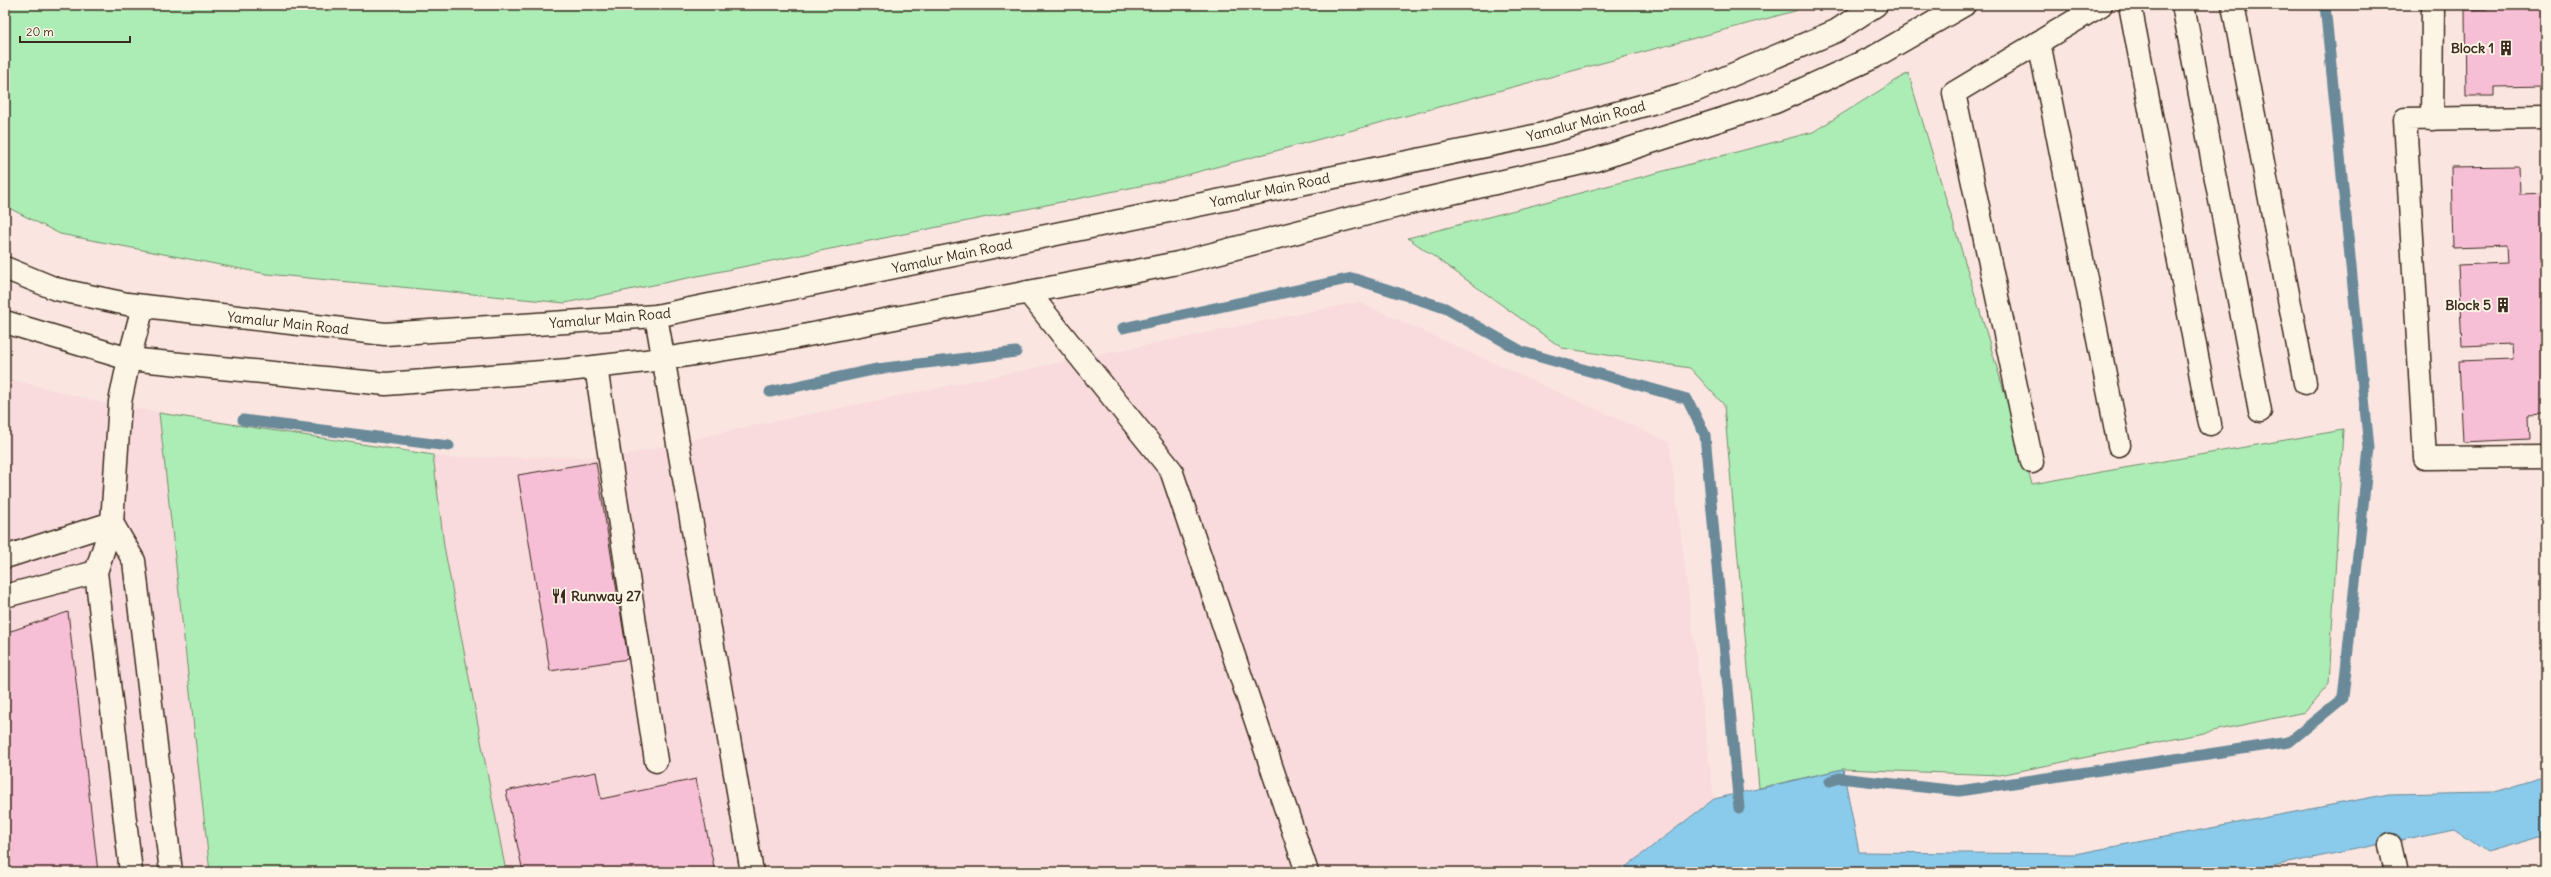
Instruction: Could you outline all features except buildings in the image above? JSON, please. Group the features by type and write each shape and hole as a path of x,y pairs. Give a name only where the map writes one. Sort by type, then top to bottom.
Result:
{"street":[{"name":"Yamalur Main Road","path":"5,268 56,289 143,307 385,334 656,316 1539,135 1694,91 1836,31 1876,5"},
{"path":"5,322 129,359 386,384 663,360 790,338 1178,263 1417,201 1595,160 1775,102 1874,57 1964,5"},
{"path":"2032,462 1954,93 2101,5"},
{"path":"2130,5 2210,424"},
{"path":"2184,5 2260,411"},
{"path":"2233,5 2305,383"},
{"path":"2432,119 2433,5"},
{"path":"2039,42 2119,445"},
{"path":"2546,117 2405,119 2426,458 2546,457"},
{"path":"1028,292 1171,470 1308,872"},
{"path":"131,872 96,572 112,524 120,402 129,359 143,307"},
{"path":"656,316 752,872"},
{"path":"596,367 656,761"},
{"path":"5,557 112,524"},
{"path":"112,524 134,561 171,872"},
{"path":"5,596 96,572"},
{"path":"2390,845 2396,872"}],"shaded area":[{"path":"1358,302 1669,442 1714,799 1619,872 5,872 5,378 106,404 451,458 618,457 742,428"}],"green space":[{"path":"5,5 1804,5 1795,11 1164,181 565,303 267,274 60,234 5,206"},
{"path":"1908,73 2032,484 2343,430 2329,684 2305,712 2000,775 1843,769 1759,788 1724,405 1690,368 1562,348 1408,238 1813,132"},
{"path":"159,413 433,455 444,546 506,872 210,872"}],"water":[{"path":"1843,769 1859,852 2075,854 2389,794 2493,792 2546,776 2546,835 2487,852 2454,829 2244,872 1619,872 1714,799"}],"waterway":[{"path":"1830,781 1839,778 1959,791 2289,742 2343,698 2369,448 2325,5"},
{"path":"1123,328 1352,278 1445,308 1523,352 1687,399 1705,435 1739,808"},
{"path":"770,392 877,369 1016,352"},
{"path":"243,420 449,446"}],"place":[{"name":"Block 1","path":"2506,48"},
{"name":"Block 5","path":"2503,305"},
{"name":"Runway 27","path":"559,596"}]}
